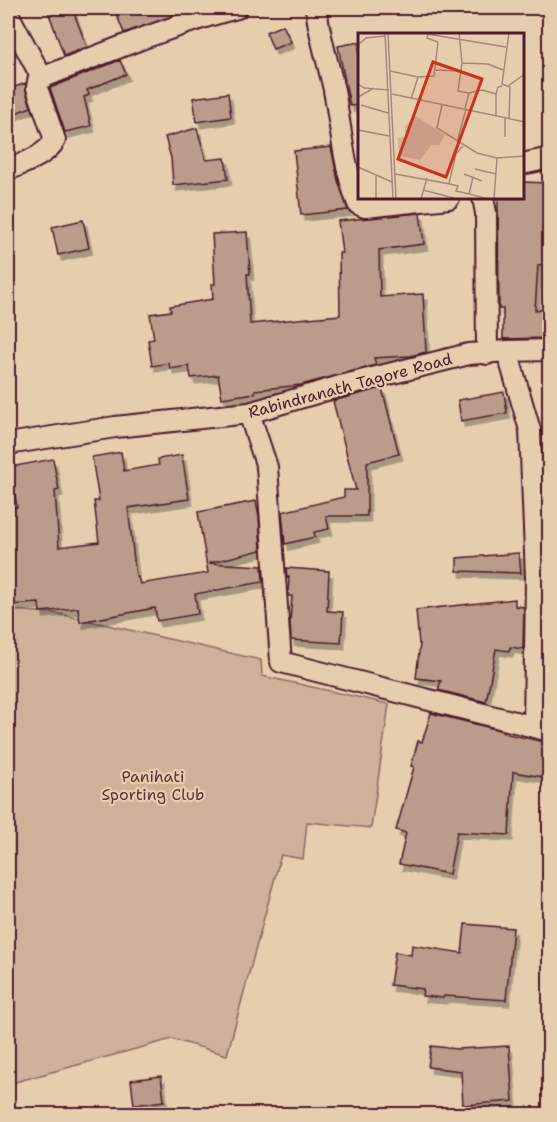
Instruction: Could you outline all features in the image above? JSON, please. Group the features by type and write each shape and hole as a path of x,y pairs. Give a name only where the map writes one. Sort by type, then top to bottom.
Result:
{"street":[{"path":"8,170 51,147 55,140 37,88 38,81 42,78 180,25 237,8"},
{"path":"316,8 343,147 358,204 365,207 430,200"},
{"path":"8,14 42,78"},
{"path":"524,164 549,158"},
{"path":"483,200 486,213 488,354"},
{"name":"Rabindranath Tagore Road","path":"8,444 115,427 249,413 337,387 469,354 549,350"},
{"path":"249,413 267,467 281,662 542,729 530,430 507,351"}],"green space":[{"name":"Panihati Sporting Club","path":"8,610 55,613 261,660 262,676 389,704 371,828 307,822 303,859 281,855 227,1055 172,1039 8,1084"}],"building":[{"path":"47,8 72,8 87,47 64,56"},
{"path":"114,8 195,8 124,33"},
{"path":"283,25 291,42 273,49 266,32"},
{"path":"358,42 358,105 350,106 338,46"},
{"path":"120,60 126,74 87,90 89,95 84,97 91,126 65,132 50,88"},
{"path":"26,83 31,107 8,116 8,89"},
{"path":"228,93 231,117 197,122 193,98"},
{"path":"197,128 206,160 225,158 228,179 173,185 171,158 165,137"},
{"path":"331,147 338,180 348,210 301,215 294,151"},
{"path":"524,182 549,183 549,264 538,265 535,310 549,309 549,338 503,339 503,309 499,309 498,200 524,200"},
{"path":"420,213 424,244 379,250 380,297 423,294 426,352 410,356 374,358 376,365 301,385 255,390 255,393 222,398 218,375 191,378 189,366 170,369 169,363 152,366 148,340 154,339 150,314 171,311 170,306 213,299 212,284 215,284 212,234 247,232 250,324 340,315 339,253 342,253 338,221"},
{"path":"83,220 89,248 58,255 52,227"},
{"path":"382,388 399,454 367,462 367,516 326,516 329,529 314,532 315,537 285,544 282,512 344,497 344,490 356,490 333,401"},
{"path":"504,392 507,413 461,421 458,400"},
{"path":"121,452 124,471 159,465 158,459 182,455 189,499 128,508 136,577 140,584 208,573 198,512 256,501 261,550 209,563 262,566 263,582 195,594 198,614 157,621 155,608 80,622 78,608 40,612 39,603 8,605 8,508 17,507 10,467 53,459 59,490 55,491 59,547 99,542 94,501 99,501 92,457"},
{"path":"519,553 521,573 457,571 457,558"},
{"path":"286,568 329,571 327,611 343,612 341,643 291,640 292,596 288,596 289,577 287,578"},
{"path":"515,599 515,606 524,607 523,649 510,647 509,651 496,649 486,702 438,690 441,681 416,678 420,644 416,610"},
{"path":"431,713 549,743 549,778 513,772 509,835 457,832 449,874 399,864 406,833 396,830 414,767 411,766 418,741 422,742"},
{"path":"465,924 513,928 506,1000 422,996 423,989 390,985 395,952 411,955 412,945 462,953"},
{"path":"431,1046 457,1049 509,1046 513,1101 463,1105 461,1071 428,1067"},
{"path":"161,1076 164,1101 134,1105 131,1080"}]}
